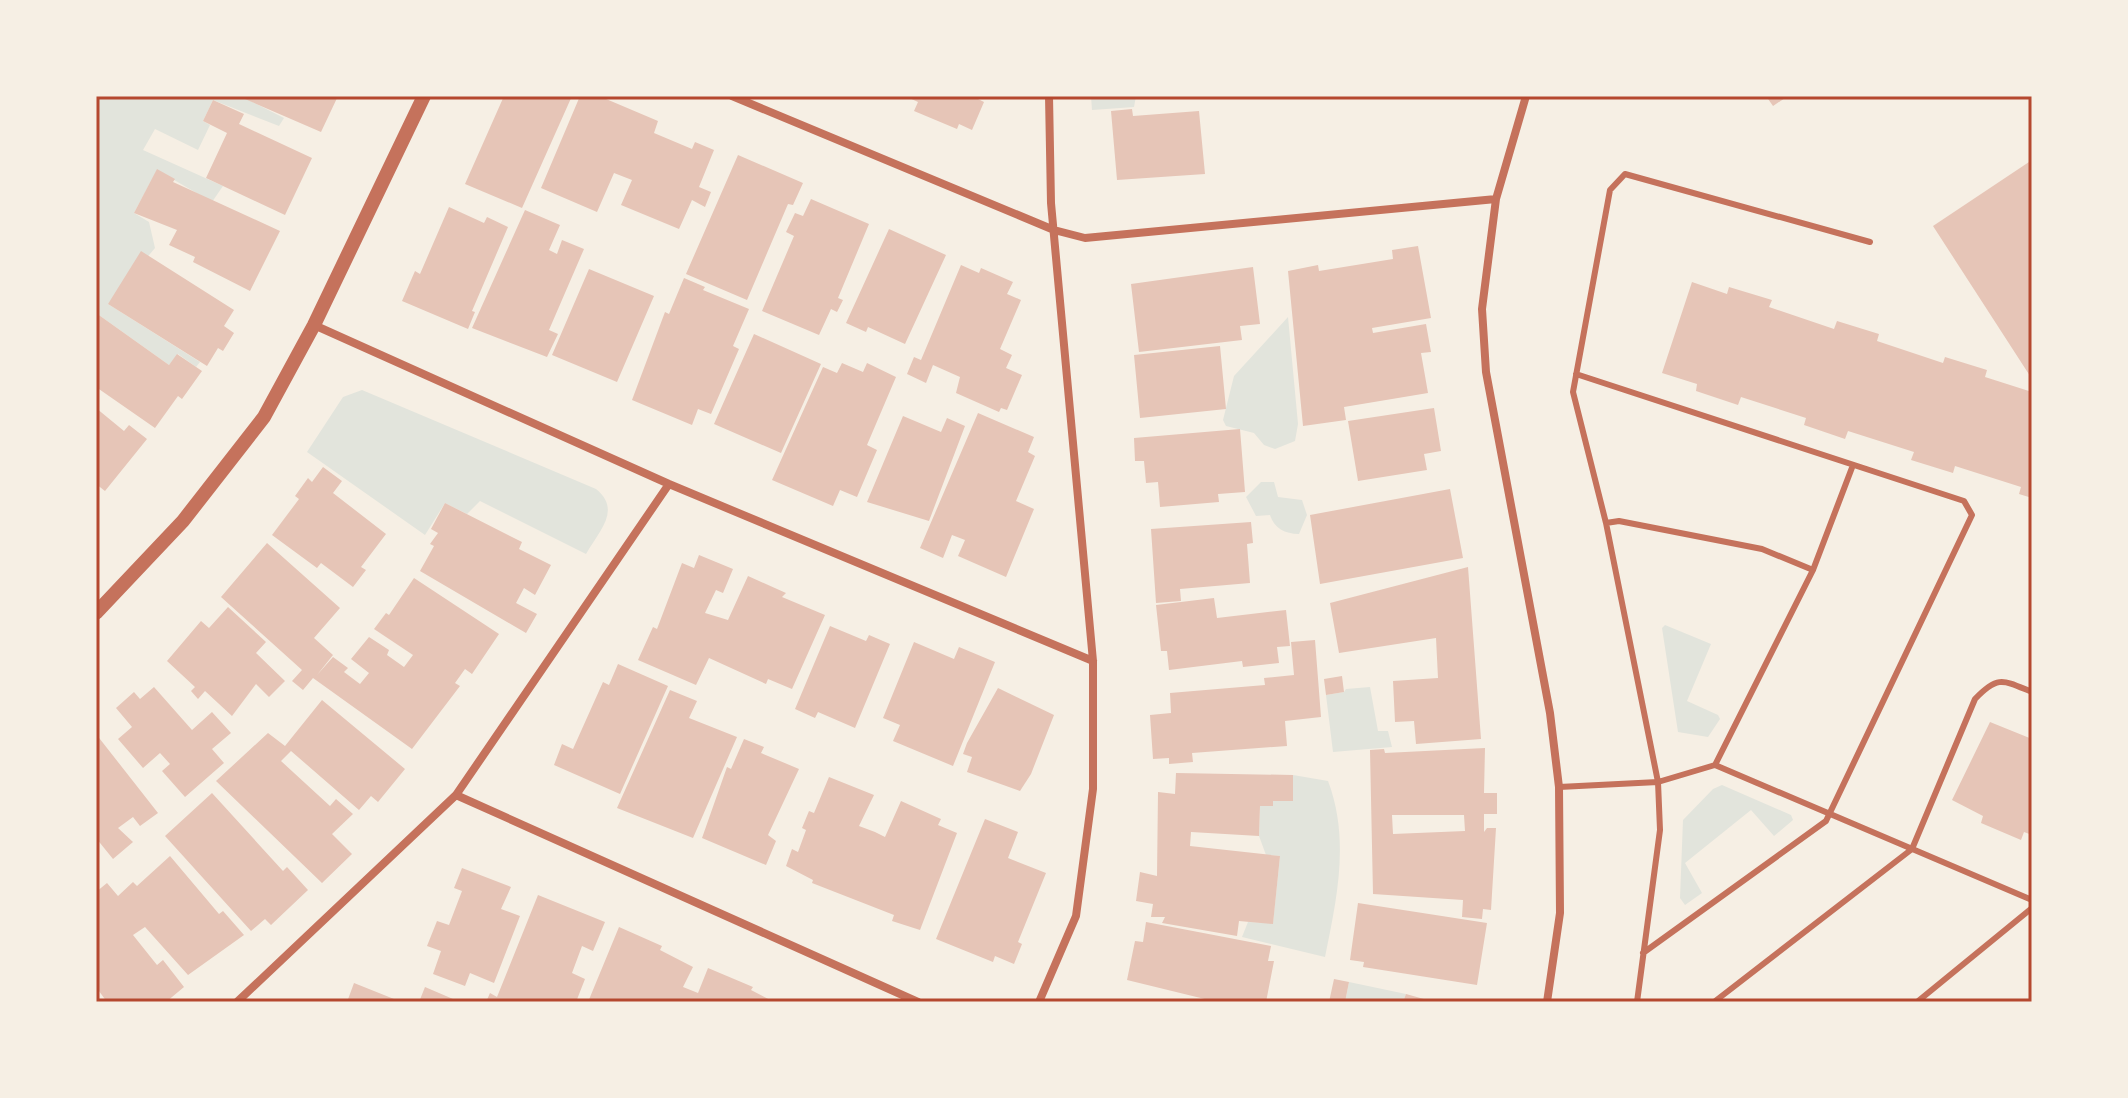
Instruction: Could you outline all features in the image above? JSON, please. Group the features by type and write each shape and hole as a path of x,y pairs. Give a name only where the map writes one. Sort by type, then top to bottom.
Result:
{"street":[{"path":"96,613 183,521 264,417 314,325 424,96"},
{"path":"732,96 1054,230 1085,238 1496,199"},
{"path":"1039,1002 1076,916 1093,789 1093,661 1054,230 1049,96"},
{"path":"1526,96 1496,199 1482,309 1486,372 1550,713 1559,787 1560,913 1547,1002"},
{"path":"314,325 669,484 1093,661"},
{"path":"237,1002 456,795 669,484"},
{"path":"456,795 918,1002"}],"lane":[{"path":"1637,1002 1660,830 1658,782 1606,523 1573,392 1610,190 1625,174 1870,242"},
{"path":"1576,374 1964,501 1972,515 1829,814 1813,831 1643,953"},
{"path":"1715,765 1813,570 1853,465"},
{"path":"1606,523 1619,521 1762,549 1813,570"},
{"path":"1714,1002 1912,849 1975,699 1989,684 2002,680 2032,692"},
{"path":"1559,787 1658,782 1715,765 2032,900"},
{"path":"1917,1002 2032,908"}],"shaded area":[{"path":"96,96 241,96 284,118 279,126 213,100 203,121 210,125 198,150 155,129 143,150 223,186 212,202 157,170 134,213 149,222 155,248 108,304 200,362 196,367 178,354 169,365 96,313"},
{"path":"1091,96 1136,96 1134,107 1092,110"},
{"path":"1288,317 1298,424 1295,441 1275,449 1264,445 1254,433 1226,426 1223,420 1234,376"},
{"path":"362,390 596,489 604,497 608,513 586,554 480,501 467,514 445,503 425,535 307,452 343,397"},
{"path":"1261,482 1274,482 1278,497 1302,500 1307,515 1299,534 1281,529 1270,515 1256,516 1246,497"},
{"path":"1665,625 1711,644 1687,701 1718,715 1720,719 1708,737 1678,732 1662,628"},
{"path":"1370,687 1378,731 1388,731 1392,747 1333,752 1326,695"},
{"path":"1293,775 1328,781 1335,803 1339,869 1325,957 1242,937 1248,922 1273,923 1280,856 1266,855 1259,836 1260,806 1273,806 1273,801 1292,801"},
{"path":"1722,785 1791,815 1793,820 1774,836 1751,810 1685,863 1702,893 1685,905 1680,898 1683,820 1713,789"},
{"path":"1349,982 1406,994 1403,1002 1345,1002"}],"building":[{"path":"238,96 338,96 321,132"},
{"path":"504,96 572,96 522,208 465,184"},
{"path":"580,96 599,96 658,121 654,133 692,149 695,142 714,150 699,187 711,192 705,207 692,200 679,229 621,205 632,180 614,173 597,212 541,188"},
{"path":"905,96 972,96 984,102 972,130 959,124 957,129 914,111 918,102"},
{"path":"1766,96 1788,96 1773,106"},
{"path":"213,100 244,114 239,124 312,158 285,215 206,178 227,133 203,121"},
{"path":"1132,109 1133,116 1199,111 1205,174 1117,180 1111,111"},
{"path":"738,155 803,183 793,205 788,204 747,300 686,274"},
{"path":"2032,160 2032,379 1933,226"},
{"path":"157,169 175,179 173,182 280,231 250,291 193,262 195,257 169,245 177,230 134,213"},
{"path":"811,199 869,224 838,298 843,300 837,312 831,309 819,335 762,311 794,236 786,232 795,213 803,216"},
{"path":"449,207 484,223 487,217 508,227 472,311 475,312 468,329 402,301 415,271 420,274"},
{"path":"525,210 560,225 549,250 557,254 562,240 584,249 549,330 558,334 547,357 472,328"},
{"path":"889,229 946,255 905,344 868,327 866,332 846,323"},
{"path":"1418,246 1431,318 1372,328 1373,333 1426,324 1431,352 1421,353 1428,393 1344,407 1346,420 1303,426 1288,271 1318,265 1319,271 1393,259 1392,250"},
{"path":"141,251 234,310 224,326 234,333 223,351 218,348 207,366 108,304"},
{"path":"961,265 979,273 981,268 1013,282 1007,294 1021,300 1000,349 1012,355 1006,368 1022,375 1007,410 1001,408 999,412 956,393 960,377 933,365 926,383 907,374 914,357 921,360"},
{"path":"1253,267 1260,324 1240,326 1242,340 1139,352 1131,284"},
{"path":"589,269 654,296 617,382 552,355"},
{"path":"684,278 705,287 703,290 749,309 733,346 739,349 711,414 698,409 692,425 632,400 665,312 669,314"},
{"path":"1692,282 1727,294 1729,287 1772,300 1769,307 1834,329 1837,321 1879,334 1877,341 1943,363 1945,357 1987,370 1985,377 2032,392 2032,498 2019,494 2021,487 1955,466 1953,473 1911,460 1914,452 1848,431 1845,439 1804,425 1806,418 1741,397 1738,405 1696,391 1697,384 1662,373"},
{"path":"96,313 169,365 177,354 202,371 182,399 178,396 155,428 96,387"},
{"path":"754,334 821,364 781,453 714,424"},
{"path":"1220,346 1226,409 1140,418 1134,355"},
{"path":"842,363 863,372 867,363 896,377 867,445 877,450 857,497 840,490 833,506 772,480 823,367 837,373"},
{"path":"96,408 124,431 129,425 147,439 105,491 96,484"},
{"path":"1434,408 1441,451 1424,454 1427,470 1358,481 1348,421"},
{"path":"978,413 1034,437 1028,452 1035,456 1016,501 1034,509 1006,577 958,556 965,540 952,535 943,558 920,548"},
{"path":"903,416 941,432 947,418 965,426 929,521 867,502"},
{"path":"1240,429 1245,492 1218,494 1219,502 1160,507 1158,482 1146,483 1144,461 1135,461 1134,438"},
{"path":"323,467 342,481 333,493 386,534 361,567 366,570 353,587 321,563 317,568 272,535 299,499 295,496 308,478 312,482"},
{"path":"1450,489 1463,558 1320,584 1310,515"},
{"path":"445,503 522,542 519,549 551,565 535,595 524,588 516,603 537,614 526,633 420,571 434,546 430,544 438,533 431,529"},
{"path":"1251,522 1253,543 1247,544 1250,583 1180,589 1181,601 1156,603 1151,529"},
{"path":"267,543 340,608 314,638 333,655 317,675 333,657 348,668 344,672 360,684 369,673 351,659 369,637 389,650 387,655 404,667 413,655 374,629 386,613 389,615 414,578 499,634 472,674 465,669 455,683 460,686 412,749 313,678 303,690 292,681 302,670 221,597"},
{"path":"699,555 733,569 723,593 716,590 705,613 728,620 748,576 786,593 782,597 825,615 792,689 768,679 766,684 709,658 696,685 638,660 653,627 657,629 682,563 694,568"},
{"path":"1468,567 1481,739 1416,744 1414,721 1395,722 1393,681 1438,678 1436,638 1339,653 1330,603"},
{"path":"1214,598 1217,618 1286,610 1290,646 1277,647 1279,663 1243,667 1242,661 1169,670 1167,651 1161,651 1156,605"},
{"path":"228,607 266,642 256,653 285,681 269,697 256,684 232,716 205,691 198,699 191,691 195,687 167,661 201,621 209,628"},
{"path":"830,626 866,641 869,635 890,644 855,728 818,712 815,718 795,709"},
{"path":"1315,640 1321,717 1285,721 1287,746 1192,753 1193,762 1169,764 1169,758 1153,759 1150,715 1171,713 1170,693 1265,685 1264,678 1294,675 1291,642"},
{"path":"914,642 954,659 959,647 995,662 953,766 893,741 900,725 883,718"},
{"path":"618,664 668,686 620,794 554,765 562,744 573,749 603,682 609,685"},
{"path":"1342,676 1344,692 1326,695 1324,679"},
{"path":"154,687 192,730 212,712 231,733 212,749 224,763 185,797 162,771 170,764 160,753 143,768 118,739 132,727 116,708 134,692 140,699"},
{"path":"998,688 1054,715 1031,774 1020,791 967,772 972,757 963,754"},
{"path":"670,690 697,701 689,718 737,737 693,838 617,808"},
{"path":"322,700 405,769 378,802 371,796 359,810 291,751 281,761 330,806 336,799 353,814 332,834 352,854 322,883 216,781 268,733 285,746"},
{"path":"1990,722 2032,739 2032,835 2024,832 2021,840 1981,823 1983,816 1952,800"},
{"path":"96,734 158,813 140,826 133,817 118,828 133,842 113,859 96,838"},
{"path":"744,739 764,747 761,753 799,769 768,835 776,841 766,865 702,838 727,767 731,769"},
{"path":"1485,748 1484,793 1497,793 1497,814 1484,814 1484,832 1487,828 1496,828 1491,910 1483,909 1482,919 1462,917 1463,900 1373,894 1370,750 1384,749 1385,753","holes":["1392,815 1464,815 1465,831 1393,834"]},
{"path":"1176,773 1293,775 1293,801 1273,801 1273,806 1260,806 1259,836 1191,832 1190,846 1280,856 1273,924 1239,921 1237,936 1162,923 1165,917 1151,917 1153,904 1136,901 1140,872 1157,876 1158,792 1175,794"},
{"path":"829,777 874,795 859,826 885,837 901,801 941,819 938,825 957,833 920,930 892,921 894,915 812,883 813,880 786,866 792,849 798,852 809,811 814,813"},
{"path":"212,793 283,871 287,867 308,890 271,925 265,919 251,931 165,836"},
{"path":"985,819 1018,832 1008,858 1046,873 1018,942 1022,944 1014,964 995,956 993,962 936,939"},
{"path":"170,856 219,914 223,911 244,935 188,975 145,927 133,935 157,965 163,960 184,987 166,1002 107,1002 96,987 96,892 107,883 118,896 133,882 137,886"},
{"path":"462,868 511,887 501,909 520,916 494,983 470,973 465,986 433,974 441,951 427,946 437,921 449,925 462,891 454,888"},
{"path":"538,895 605,922 593,951 582,946 572,973 585,979 576,1002 486,1002 490,993 497,997"},
{"path":"1358,903 1487,923 1477,985 1363,967 1364,962 1350,960"},
{"path":"1146,922 1271,946 1268,961 1274,961 1266,1002 1217,1002 1127,980 1135,941 1143,942"},
{"path":"619,927 662,946 660,950 693,967 683,987 698,993 708,968 753,987 751,990 774,1002 588,1002"},
{"path":"1334,979 1349,982 1345,1002 1329,1002"},
{"path":"354,983 394,999 393,1002 347,1002"},
{"path":"425,987 460,1002 419,1002"},
{"path":"1406,994 1431,1001 1431,1002 1403,1002"}]}
